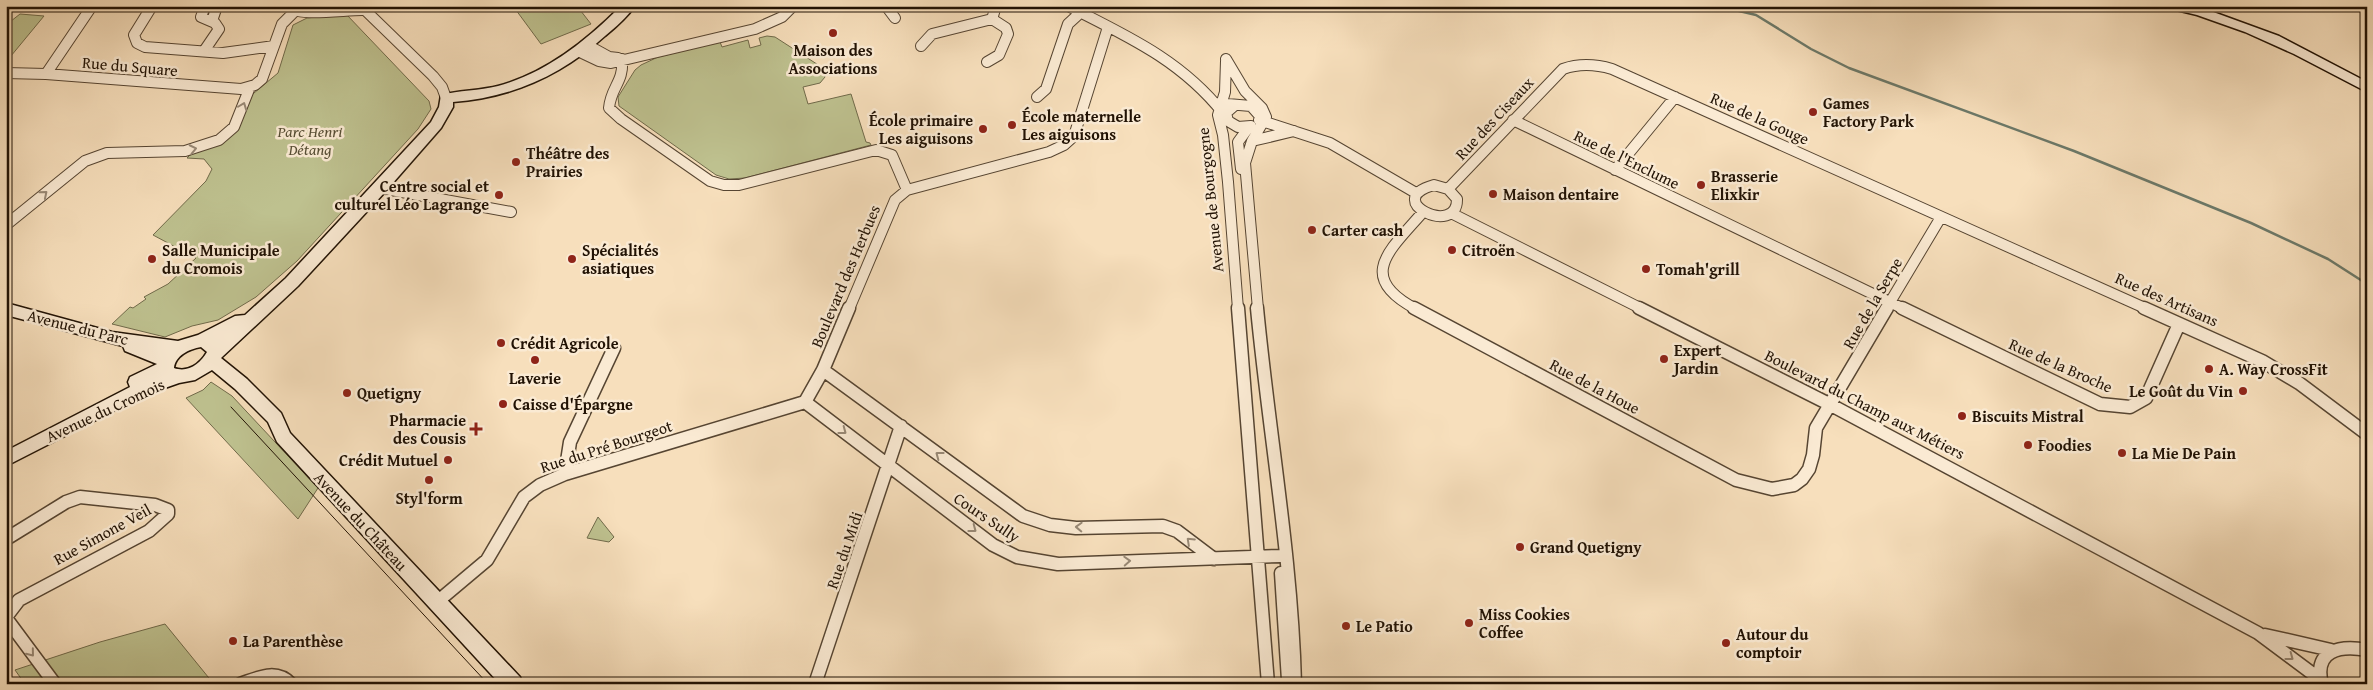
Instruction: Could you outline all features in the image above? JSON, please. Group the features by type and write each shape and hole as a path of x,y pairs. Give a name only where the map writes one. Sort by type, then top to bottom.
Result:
{"main road":[{"path":"588,51 629,6"},
{"path":"197,372 263,307 292,282 380,188 436,125 446,103 510,93 610,37 636,6"},
{"path":"2177,6 2203,12 2273,40 2334,69 2367,88"},
{"path":"2209,6 2290,40 2367,79"},
{"path":"112,338 170,368 179,348 201,341 263,307"},
{"name":"Avenue du Parc","path":"6,309 112,338 179,348"},
{"name":"Avenue du Château","path":"201,341 210,344 217,365 241,384 275,418 283,437 513,684"},
{"name":"Avenue du Cromois","path":"6,459 139,390 170,368 197,372"},
{"path":"197,372 214,376 230,386 283,437"}],"street":[{"path":"46,74 92,6"},
{"path":"152,6 134,32 134,38 137,43 151,48 231,53 274,46"},
{"path":"204,51 219,32 218,26 212,21 201,17 205,6"},
{"path":"212,21 217,6"},
{"path":"588,51 606,63 754,28 782,16 793,6"},
{"path":"886,6 895,18"},
{"path":"992,20 996,6"},
{"path":"1068,6 1180,69 1224,110 1238,128 1258,123 1295,131 1330,143 1416,193"},
{"path":"6,225 85,161 107,153 191,150 219,140 234,127 250,87 264,76 282,24 291,9 361,8 370,13 433,76 442,87 446,103"},
{"path":"1037,97 1046,89 1068,24 1080,13"},
{"path":"921,46 932,34 992,20 1006,28 1008,34 999,55 987,62"},
{"path":"622,59 623,74 610,97 609,108 710,181 724,185 739,185 876,150 892,155 907,190 1049,152 1064,145 1074,136 1108,27"},
{"name":"Avenue de Bourgogne","path":"1268,684 1237,219 1224,110 1226,59 1245,91 1266,113 1258,123 1239,136 1237,141 1259,382 1280,556 1288,684"},
{"name":"Rue de la Gouge","path":"1563,69 1578,63 1595,64 1612,69 1941,217"},
{"name":"Rue des Ciseaux","path":"1448,189 1563,69"},
{"name":"Rue du Square","path":"6,73 46,74 234,90 250,87"},
{"path":"1615,170 1675,96"},
{"path":"1224,110 1251,106 1258,112 1258,123 1245,163 1267,404 1282,513 1294,625 1295,684"},
{"name":"Rue de l'Enclume","path":"1513,120 1890,302"},
{"path":"1252,141 1295,131"},
{"path":"1434,185 1448,189 1457,199 1458,204 1451,213 1438,216 1423,212 1415,203 1416,193 1426,186 1434,185"},
{"path":"380,188 511,212"},
{"name":"Boulevard des Herbues","path":"805,402 823,370 892,205 907,190"},
{"name":"Rue de la Houe","path":"1423,212 1388,254 1382,265 1382,275 1386,287 1399,300 1736,480 1760,489 1791,487 1806,475 1813,456 1816,428 1831,405"},
{"name":"Boulevard du Champ aux Métiers","path":"1451,213 1831,405 2258,633 2322,682"},
{"name":"Rue de la Serpe","path":"1831,405 1941,217"},
{"name":"Rue des Artisans","path":"1941,217 2278,369 2367,434"},
{"name":"Rue de la Broche","path":"1890,302 2100,404 2130,407 2146,398 2179,324"},
{"path":"566,474 570,442 598,386 614,348"},
{"name":"Cours Sully","path":"823,370 1015,510 1043,524 1079,528 1163,526 1180,532 1200,551 1215,559"},
{"name":"Cours Sully","path":"805,402 993,544 1017,557 1058,564 1280,556"},
{"name":"Rue du Pré Bourgeot","path":"438,602 488,560 524,496 542,483 566,474 805,402"},
{"name":"Rue du Midi","path":"815,684 901,426"},
{"name":"Rue Simone Veil","path":"6,539 66,502 80,497 155,505 168,510 164,520 148,531 19,600 6,618 7,622 55,684"},
{"name":"Avenue de Bourgogne","path":"1261,557 1275,684"},
{"name":"Boulevard du Champ aux Métiers","path":"2258,633 2332,650 2343,647 2362,648"},
{"path":"2362,648 2367,637"},
{"path":"2322,682 2320,666 2324,657 2332,650"},
{"path":"240,684 276,674 290,682"}],"green space":[{"path":"513,6 577,6 591,24 541,44"},
{"path":"20,14 44,16 6,62 6,25"},
{"name":"Parc Henri Détang","path":"346,14 429,101 431,109 418,129 297,261 256,297 218,320 192,326 165,337 112,324 130,307 133,308 146,299 144,297 168,284 196,258 153,235 206,181 212,169 204,159 187,158 190,155 225,141 239,126 248,98 278,73 293,25 307,18"},
{"path":"775,37 823,68 825,77 820,83 803,87 808,104 851,94 866,142 871,145 745,178 729,179 716,175 619,106 618,97 635,70 641,65 658,57 720,42 722,47 748,40 750,48 761,45 759,38"},
{"path":"211,382 232,396 318,488 298,519 186,398 203,390"},
{"path":"598,517 614,537 609,542 587,538"},
{"path":"165,624 213,683 25,684 15,670 100,642"}],"waterway":[{"path":"1718,6 1756,15 1811,49 1849,68 2074,151 2251,223 2328,259 2367,284"}],"tram line":[{"path":"231,407 488,684"}],"place":[{"name":"Maison des Associations","path":"833,33"},
{"name":"Games Factory Park","path":"1813,112"},
{"name":"École maternelle Les aiguisons","path":"1012,125"},
{"name":"École primaire Les aiguisons","path":"983,129"},
{"name":"Théâtre des Prairies","path":"516,162"},
{"name":"Brasserie Elixkir","path":"1701,185"},
{"name":"Maison dentaire","path":"1493,194"},
{"name":"Centre social et culturel Léo Lagrange","path":"499,195"},
{"name":"Carter cash","path":"1312,230"},
{"name":"Citroën","path":"1452,250"},
{"name":"Salle Municipale du Cromois","path":"152,259"},
{"name":"Spécialités asiatiques","path":"572,259"},
{"name":"Tomah'grill","path":"1646,269"},
{"name":"Crédit Agricole","path":"501,343"},
{"name":"Expert Jardin","path":"1664,359"},
{"name":"Laverie","path":"535,360"},
{"name":"A. Way CrossFit","path":"2209,369"},
{"name":"Le Goût du Vin","path":"2243,391"},
{"name":"Quetigny","path":"347,393"},
{"name":"Caisse d'Épargne","path":"503,404"},
{"name":"Biscuits Mistral","path":"1962,416"},
{"name":"Pharmacie des Cousis","path":"476,429"},
{"name":"Foodies","path":"2028,445"},
{"name":"La Mie De Pain","path":"2122,453"},
{"name":"Crédit Mutuel","path":"448,460"},
{"name":"Styl'form","path":"429,480"},
{"name":"Grand Quetigny","path":"1520,547"},
{"name":"Miss Cookies Coffee","path":"1469,623"},
{"name":"Le Patio","path":"1346,626"},
{"name":"La Parenthèse","path":"233,641"},
{"name":"Autour du comptoir","path":"1726,643"}]}
